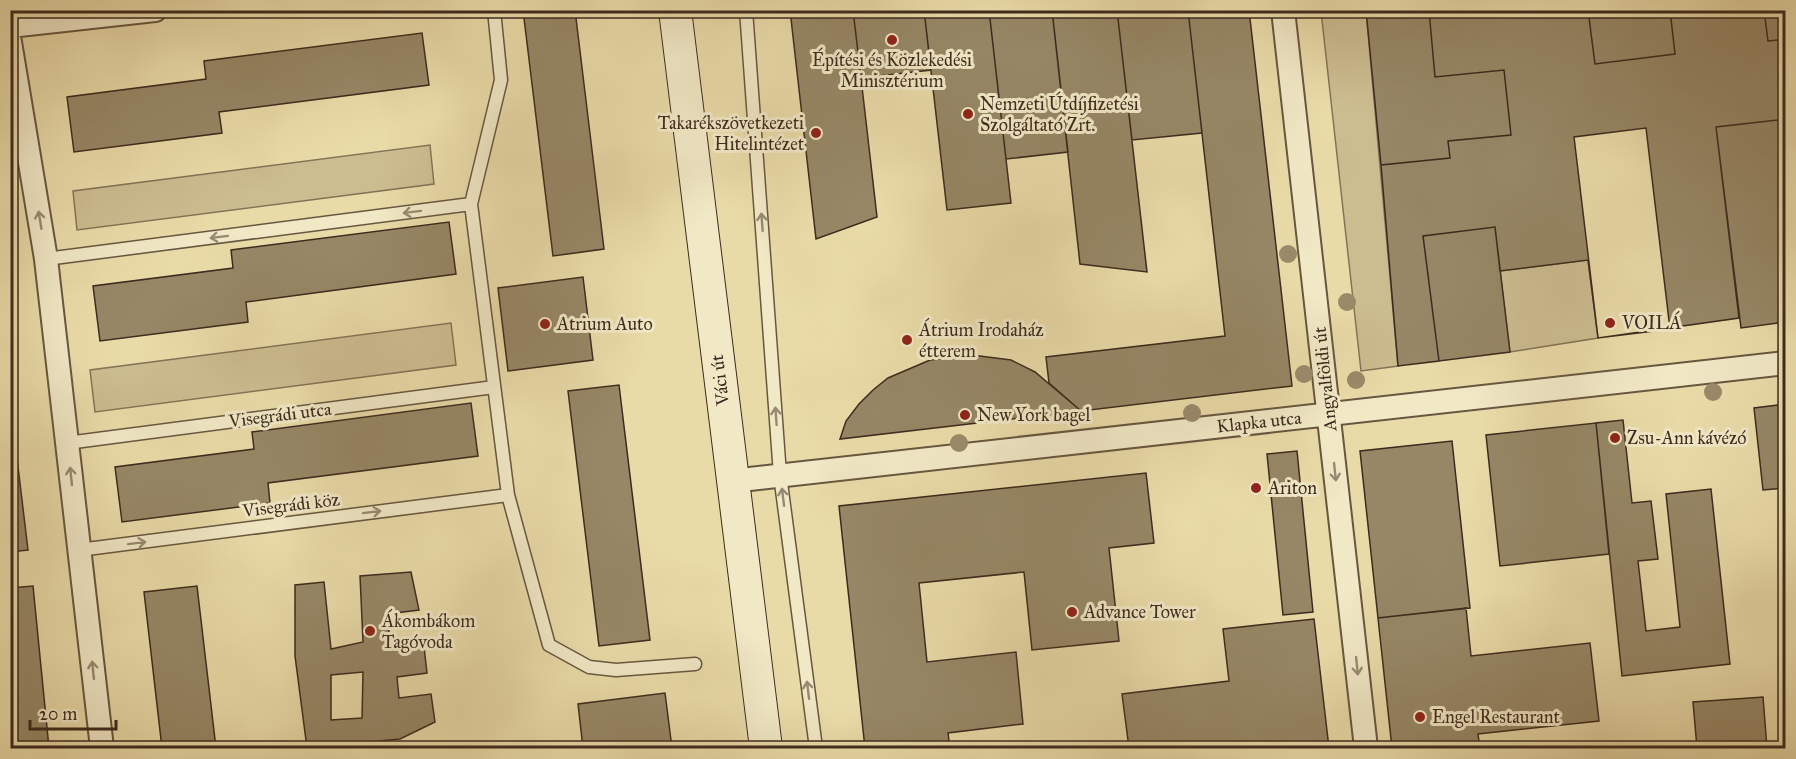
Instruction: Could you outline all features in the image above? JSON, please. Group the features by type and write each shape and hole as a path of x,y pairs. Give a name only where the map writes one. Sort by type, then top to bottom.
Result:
{"main road":[{"name":"Váci út","path":"675,10 766,748"}],"street":[{"path":"10,26 155,10"},
{"name":"Angyalföldi út","path":"1283,10 1366,748"},
{"path":"10,42 46,259 102,748"},
{"name":"Klapka utca","path":"732,481 1785,363"}],"lane":[{"path":"494,10 501,80 471,204 508,495 549,645 589,667 616,670 695,664"},
{"path":"746,10 780,475 816,748"},
{"path":"46,259 471,204"},
{"name":"Visegrádi utca","path":"67,443 494,387"},
{"name":"Visegrádi köz","path":"79,550 344,520 508,495"}],"shaded area":[{"path":"1321,11 1366,11 1398,366 1361,371"},
{"path":"430,145 434,184 77,230 73,191"},
{"path":"1588,260 1598,338 1510,352 1500,271"},
{"path":"451,323 456,365 95,412 90,370"}],"building":[{"path":"523,10 575,10 604,249 553,256"},
{"path":"790,10 853,10 877,217 816,239"},
{"name":"Építési és Közlekedési Minisztérium","path":"853,10 924,10 931,70 861,78"},
{"name":"Nemzeti Útdíjfizetési Szolgáltató Zrt.","path":"924,10 989,10 1011,203 947,210"},
{"path":"989,10 1052,10 1068,152 1006,159"},
{"path":"1052,10 1117,10 1147,272 1080,264"},
{"path":"1117,10 1188,10 1202,133 1132,140"},
{"path":"1188,10 1249,10 1292,386 1081,411 1049,383 1046,357 1225,336"},
{"path":"1366,10 1429,10 1435,77 1504,70 1511,135 1448,141 1450,158 1381,165"},
{"path":"1429,10 1588,10 1595,64 1675,54 1670,10 1764,10 1768,41 1786,39 1786,119 1716,127 1739,318 1598,338 1588,260 1500,271 1495,227 1423,236 1439,361 1398,366 1381,165 1450,158 1448,141 1511,135 1504,70 1435,77"},
{"path":"1588,10 1670,10 1675,54 1595,64"},
{"path":"1764,10 1786,10 1786,39 1768,41"},
{"path":"422,33 429,85 219,112 222,133 74,152 67,97 206,79 204,61"},
{"path":"1786,119 1786,322 1741,328 1716,127"},
{"path":"1646,128 1670,329 1598,338 1574,137"},
{"path":"449,222 456,274 246,302 248,322 100,341 93,286 233,268 231,250"},
{"path":"1495,227 1510,352 1439,361 1423,236"},
{"name":"Atrium Auto","path":"583,277 593,360 508,371 498,288"},
{"path":"972,355 1011,360 1035,372 1081,411 840,439 846,421 859,404 888,378 930,360"},
{"path":"619,385 650,640 599,646 568,391"},
{"path":"10,400 28,550 10,552"},
{"path":"471,403 478,456 268,483 270,503 122,522 115,467 254,449 252,432"},
{"path":"1786,404 1786,488 1763,490 1754,408"},
{"path":"1623,420 1632,503 1651,501 1658,559 1638,561 1646,631 1680,627 1666,494 1711,489 1730,664 1622,676 1596,423"},
{"path":"1596,423 1609,554 1500,566 1486,435"},
{"path":"1452,441 1470,608 1378,618 1360,451"},
{"path":"1297,451 1313,612 1283,615 1267,454"},
{"name":"Advance Tower","path":"1146,473 1154,543 1109,548 1119,641 1032,650 1024,572 919,583 927,662 1016,652 1023,724 948,733 950,748 865,748 839,506"},
{"path":"411,572 419,610 387,614 390,642 423,638 427,673 397,677 399,698 431,694 435,722 400,739 307,748 295,656 295,585 324,582 331,649 363,642 360,576","holes":["363,672 362,718 331,720 331,675"]},
{"path":"33,586 49,748 10,748 10,588"},
{"path":"197,586 216,748 162,748 144,592"},
{"path":"1466,608 1471,656 1590,643 1599,721 1478,734 1480,748 1392,748 1378,618"},
{"path":"1314,619 1329,748 1129,748 1122,694 1229,681 1223,629"},
{"path":"665,693 672,748 583,748 578,704"},
{"path":"1763,697 1767,748 1697,748 1693,702"}],"place":[{"name":"Építési és Közlekedési Minisztérium","path":"892,40"},
{"name":"Nemzeti Útdíjfizetési Szolgáltató Zrt.","path":"968,114"},
{"name":"Takarékszövetkezeti Hitelintézet","path":"816,133"},
{"name":"VOILÁ","path":"1610,323"},
{"name":"Atrium Auto","path":"545,324"},
{"name":"Átrium Irodaház étterem","path":"907,340"},
{"name":"New York bagel","path":"965,415"},
{"name":"Zsu-Ann kávézó","path":"1615,438"},
{"name":"Ariton","path":"1256,488"},
{"name":"Advance Tower","path":"1072,612"},
{"name":"Ákombákom Tagóvoda","path":"370,631"},
{"name":"Engel Restaurant","path":"1420,717"}]}
